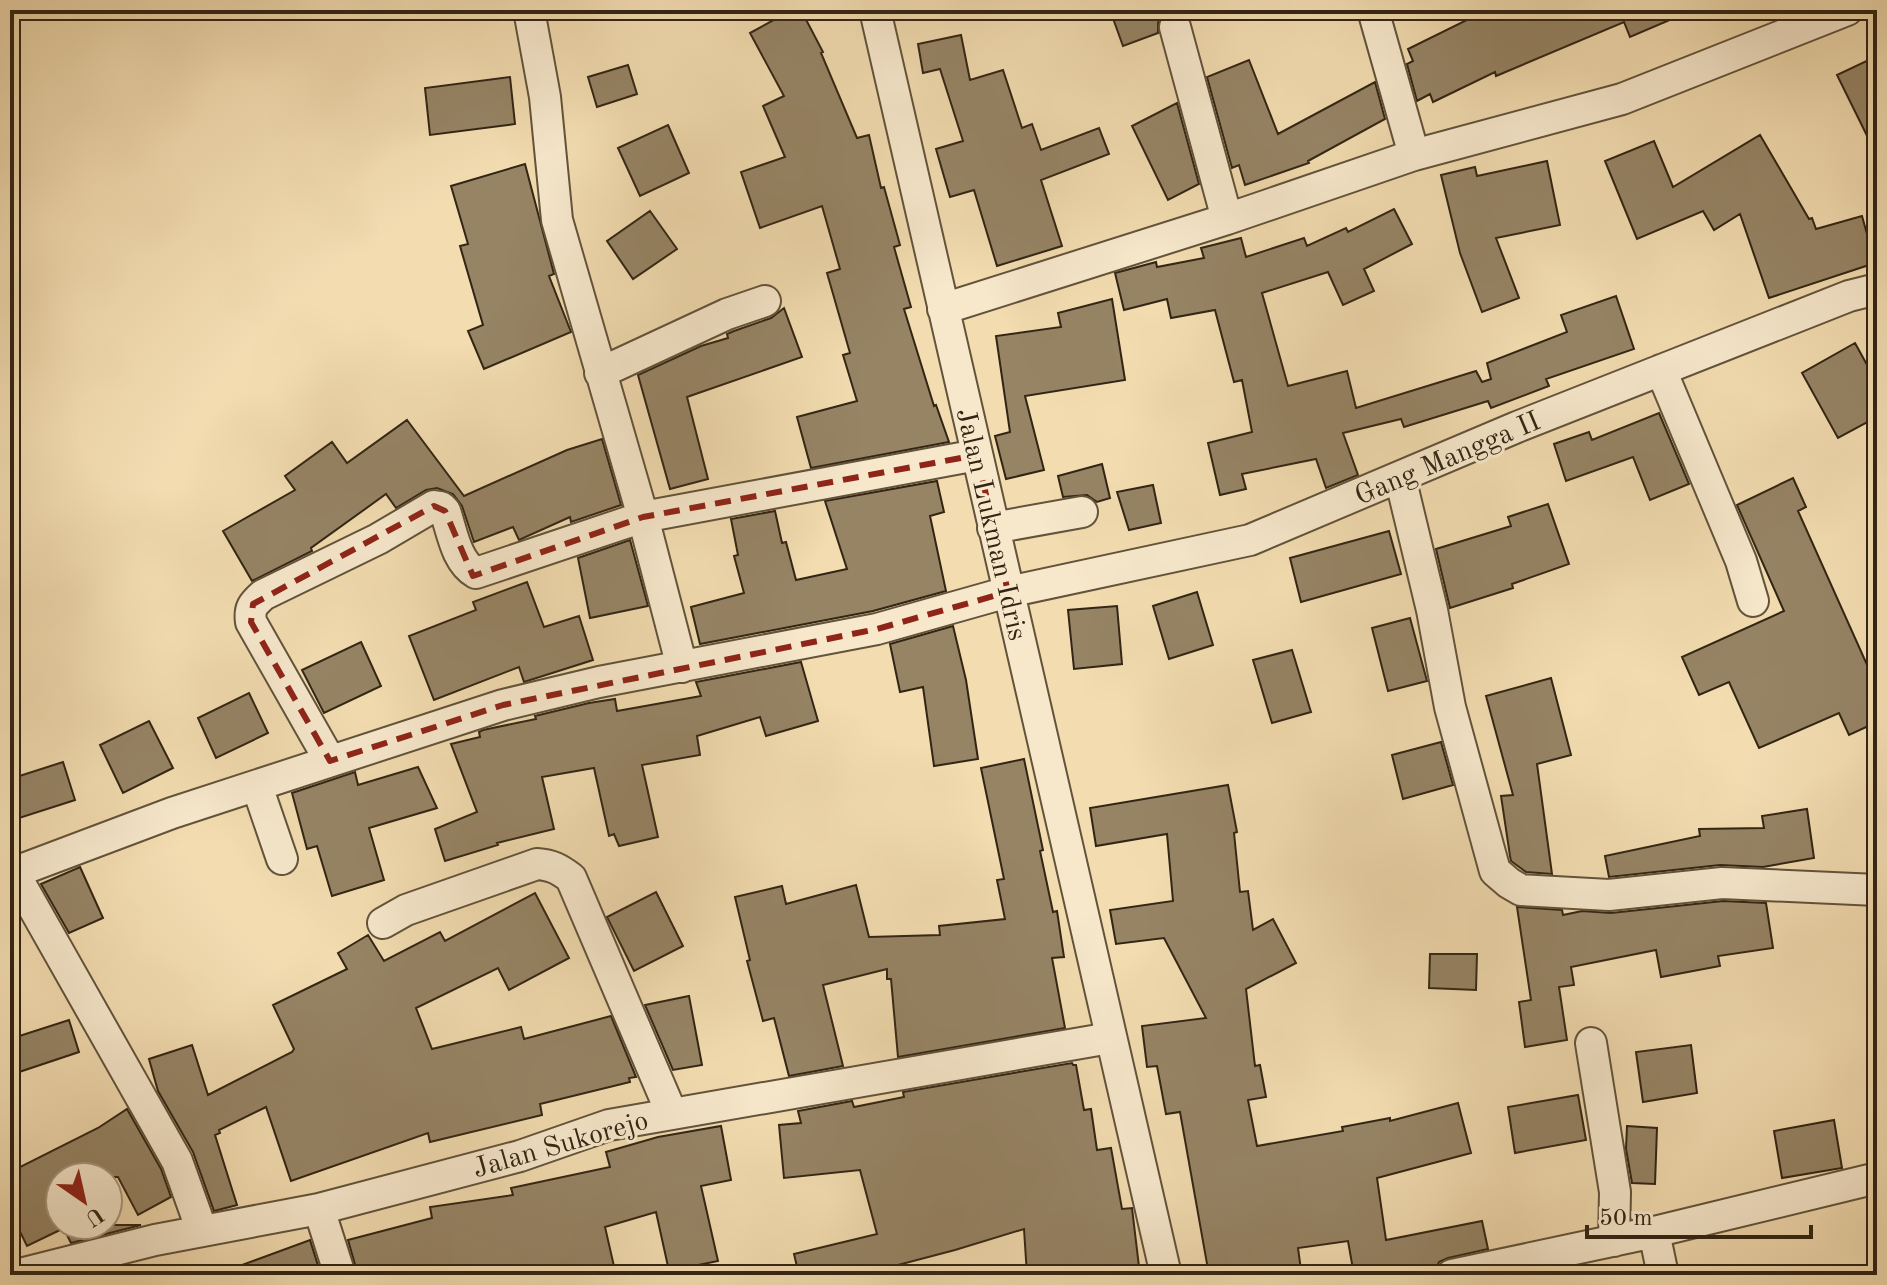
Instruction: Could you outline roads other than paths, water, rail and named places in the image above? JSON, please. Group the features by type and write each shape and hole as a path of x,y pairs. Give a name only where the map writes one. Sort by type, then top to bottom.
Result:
{"street":[{"path":"529,10 545,97 557,220 643,517 682,667"},
{"name":"Jalan Lukman Idris","path":"875,10 1166,1275"},
{"path":"1373,10 1414,155"},
{"path":"943,309 1227,219 1414,155 1622,99 1847,10"},
{"path":"1175,27 1227,219"},
{"name":"Gang Mangga II","path":"12,873 172,813 503,705 599,682 877,629 1008,592 1250,540 1661,370 1849,296 1877,289"},
{"path":"600,373 727,314 765,301"},
{"path":"1661,370 1741,561 1753,601"},
{"path":"330,761 251,622 253,604 263,595 378,539 434,506 445,511 458,551 476,573 643,517 977,455"},
{"path":"1400,477 1458,736 1495,871 1521,890 1609,895 1722,883 1877,890"},
{"path":"993,528 1082,512"},
{"path":"257,786 282,859"},
{"path":"383,923 406,910 537,864 552,865 571,878 671,1112"},
{"path":"12,873 177,1161 202,1231"},
{"name":"Jalan Sukorejo","path":"20,1275 155,1240 319,1209 520,1156 609,1125 1110,1038"},
{"path":"1591,1043 1615,1192 1614,1241"},
{"path":"1454,1275 1654,1232 1877,1178"},
{"path":"319,1209 340,1275"},
{"path":"1654,1232 1663,1275"}]}
